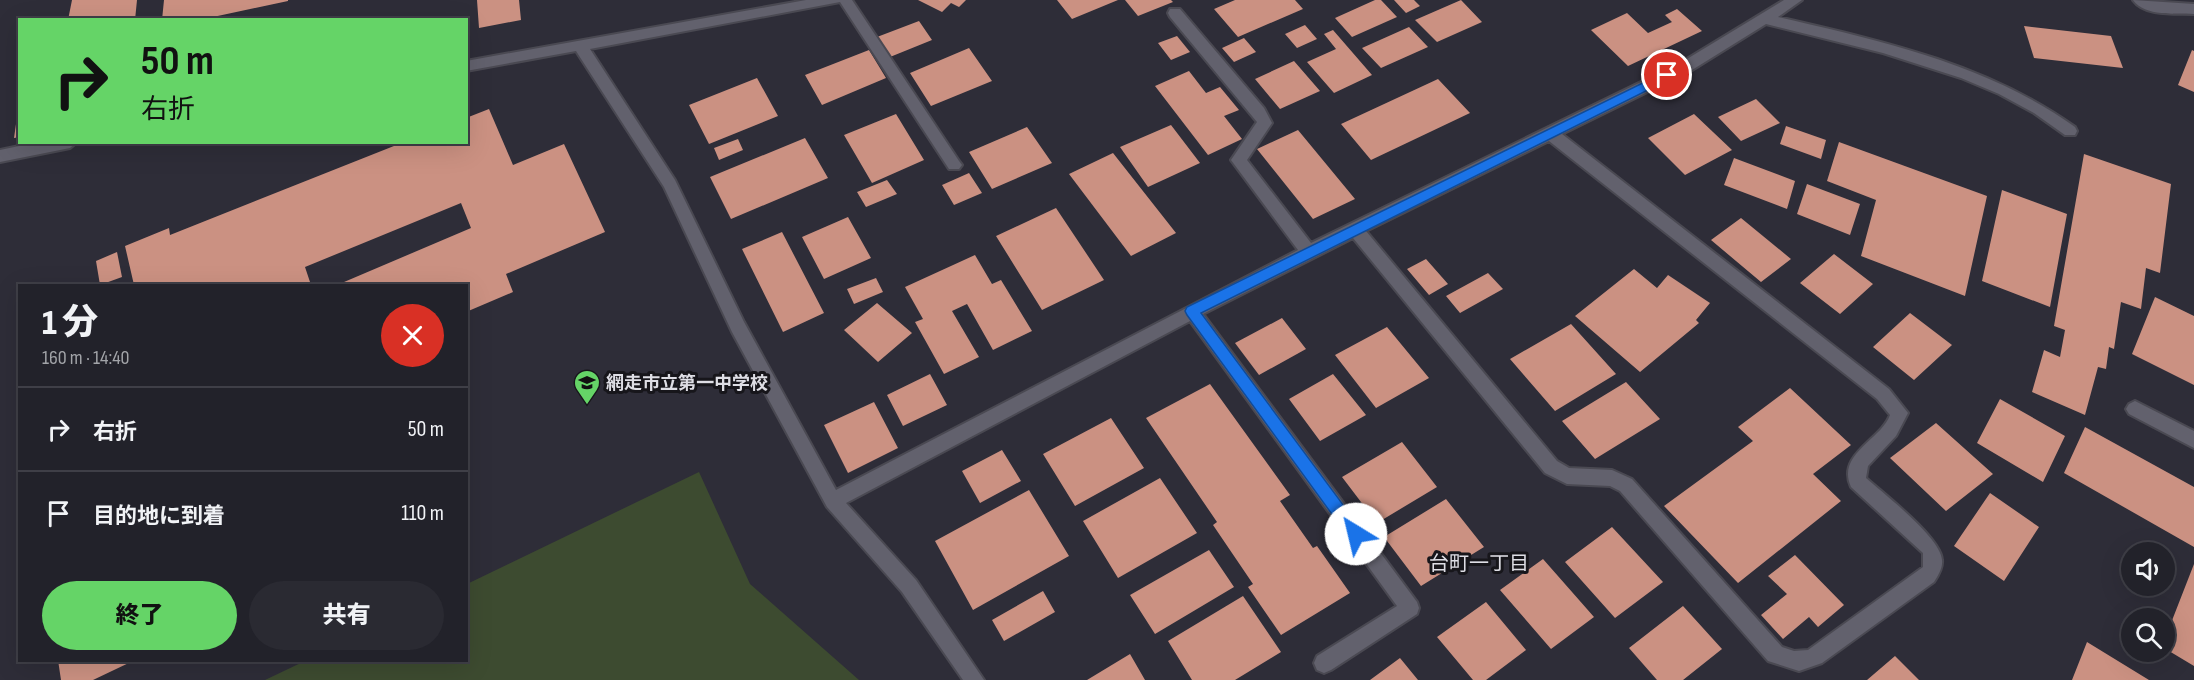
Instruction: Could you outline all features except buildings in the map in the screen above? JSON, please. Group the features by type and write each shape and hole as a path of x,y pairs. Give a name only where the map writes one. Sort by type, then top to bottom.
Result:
{"street":[{"path":"468,66 834,0"},
{"path":"845,0 954,165"},
{"path":"832,501 1192,311 1687,66 1795,0"},
{"path":"2140,0 2150,6 2194,9"},
{"path":"1175,13 1259,112 1265,123 1239,160 1310,252"},
{"path":"1765,19 1849,38 1930,62 2015,95 2052,117 2070,132"},
{"path":"579,44 670,184 738,327 832,501 909,586 974,680"},
{"path":"1355,229 1551,467 1567,476 1612,478 1626,485 1775,654 1790,661 1806,662 1822,653 1928,576 1933,568 1934,558 1929,547 1857,481 1858,466 1862,458 1898,422 1899,413 1883,394 1550,133"},
{"path":"0,156 60,144"},
{"path":"1192,311 1410,608 1324,663"},
{"path":"2135,409 2194,440"}],"green space":[{"path":"699,472 750,584 859,680 265,680 303,662 468,662 468,584"}],"place":[{"name":"網走市立第一中学校","path":"587,406"}],"district":[{"name":"台町一丁目","path":"1479,563"}],"route":[{"path":"1356,534 1192,311 1667,75"}]}
